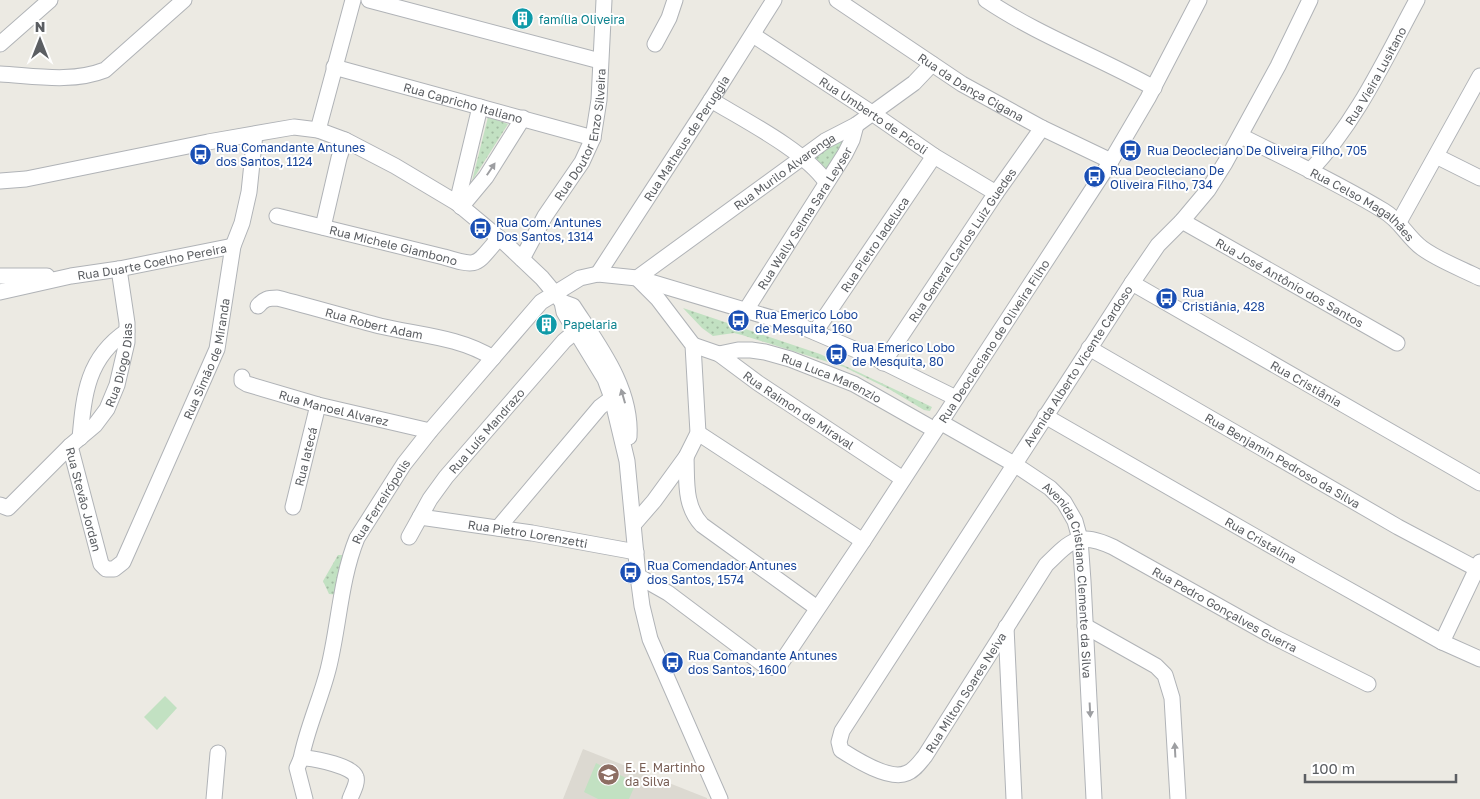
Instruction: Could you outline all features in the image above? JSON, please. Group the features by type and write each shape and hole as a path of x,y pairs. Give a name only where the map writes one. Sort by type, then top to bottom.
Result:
{"street":[{"path":"0,44 50,0"},
{"path":"0,74 67,78 92,75 105,70 184,0"},
{"path":"318,130 353,0"},
{"path":"369,0 600,61"},
{"name":"Rua Doutor Enzo Silveira","path":"522,259 545,216 582,162 593,138 598,107 604,0"},
{"path":"656,44 669,18 675,0"},
{"name":"Rua Matheus de Peruggia","path":"598,274 774,0"},
{"name":"Rua da Dança Cigana","path":"838,0 962,84 1042,128 1111,161"},
{"path":"986,0 1040,32 1154,88"},
{"name":"Avenida Alberto Vicente Cardoso","path":"842,731 1132,283 1158,245 1182,222 1208,190 1241,136 1310,0"},
{"name":"Rua Vieira Lusitano","path":"1310,171 1330,150 1348,126 1417,0"},
{"name":"Rua Deocleciano de Oliveira Filho","path":"638,576 668,593 770,668 775,668 781,662 863,541 1111,161 1154,88 1193,2"},
{"name":"Rua Umberto de Pícoli","path":"752,35 934,156 996,193"},
{"name":"Rua Murilo Alvarenga","path":"637,278 801,158 837,133 856,125 914,83 932,64"},
{"name":"Rua Capricho Italiano","path":"334,67 593,138"},
{"path":"1399,222 1480,76"},
{"path":"711,100 788,148 820,173 826,182"},
{"path":"459,205 480,107"},
{"path":"459,205 481,184 523,118"},
{"name":"Rua Wally Selma Sara Leyser","path":"746,310 845,154 852,140 856,125"},
{"path":"0,181 26,179 294,127 318,130 345,140 395,166 459,205 522,259 558,297 573,306 619,381 627,410 629,430 627,461"},
{"name":"Rua General Carlos Luiz Guedes","path":"883,363 996,193 1042,128"},
{"name":"Rua Simão de Miranda","path":"114,569 123,562 212,363 220,334 232,246 246,208 255,134"},
{"name":"Rua Celso Magalhães","path":"1241,136 1385,212 1399,222 1410,238 1423,249 1480,278"},
{"path":"323,227 345,140"},
{"name":"Rua Pietro Iadeluca","path":"815,332 934,156"},
{"path":"1436,156 1480,178"},
{"name":"Rua Michele Giambono","path":"277,216 466,264 474,264 480,260 498,238"},
{"name":"Rua José Antônio dos Santos","path":"1182,222 1397,343"},
{"name":"Rua Duarte Coelho Pereira","path":"0,292 71,276 119,269 232,246"},
{"name":"Rua Diogo Dias","path":"75,442 95,425 106,408 117,385 124,362 127,331 119,269"},
{"path":"598,274 637,278 815,332 956,398"},
{"name":"Rua Ferreirópolis","path":"304,799 298,768 305,737 328,669 345,580 354,545 404,464 541,302 558,297 580,278 598,274"},
{"name":"Rua Duarte Coelho Pereira","path":"0,276 71,276"},
{"path":"634,524 654,501 686,457 698,433 693,345 658,299 637,278"},
{"name":"Rua Cristiânia","path":"1132,283 1480,483"},
{"path":"558,297 564,312 605,379 612,398 627,461 638,576 642,606 650,639 678,704 707,751 720,799"},
{"name":"Rua Robert Adam","path":"258,306 268,298 277,298 380,325 462,343 479,349 493,358"},
{"path":"75,442 84,396 97,361 115,339 127,331"},
{"name":"Rua Luís Mandrazo","path":"408,537 430,499 446,477 564,341 576,331"},
{"name":"Rua Raimon de Miraval","path":"693,345 719,354 758,383 903,478"},
{"name":"Rua Benjamin Pedroso da Silva","path":"1090,348 1398,526 1478,566"},
{"name":"Rua Luca Marenzio","path":"719,354 738,350 751,350 790,359 854,384 937,426"},
{"name":"Rua Manoel Alvarez","path":"242,377 242,382 247,384 318,405 430,431"},
{"path":"498,528 600,407 612,398"},
{"name":"Rua Iatecá","path":"294,507 318,405"},
{"name":"Rua Cristalina","path":"1045,416 1175,492 1442,642 1480,660"},
{"name":"Avenida Cristiano Clemente da Silva","path":"937,426 1014,464 1050,488 1064,502 1075,521 1080,539 1094,799"},
{"path":"698,433 863,541"},
{"name":"Rua Stevão Jordan","path":"75,442 101,564 106,569 114,569"},
{"name":"Rua Stevão Jordan","path":"4,506 75,442"},
{"path":"686,457 688,500 696,519 817,608"},
{"name":"Rua Pietro Lorenzetti","path":"420,517 532,533 636,552"},
{"name":"Rua Pedro Gonçalves Guerra","path":"1080,539 1090,538 1099,540 1113,547 1272,636 1368,684"},
{"name":"Rua Milton Soares Neiva","path":"842,731 839,742 841,750 855,759 885,772 898,775 907,774 914,769 1046,565 1066,547 1080,539"},
{"path":"1442,642 1478,566"},
{"path":"1085,626 1156,666 1165,675 1172,698 1178,799"},
{"path":"1006,627 1014,799"},
{"path":"214,799 218,753"},
{"path":"300,760 312,758 347,768 354,772 356,782 350,799"}],"shaded area":[{"name":"E. E. Martinho da Silva","path":"583,749 707,798 707,799 563,799"}],"green space":[{"path":"488,117 508,124 472,181"},
{"path":"849,137 826,177 806,158"},
{"path":"683,308 820,354 932,407 930,411 924,410 889,389 844,367 734,333 713,336 702,328"},
{"path":"338,555 342,555 345,565 340,595 329,594 323,581"},
{"path":"165,696 177,708 157,730 144,717"},
{"path":"596,763 636,783 629,799 598,799 584,792"}],"place":[{"name":"família Oliveira","path":"523,19"},
{"name":"Rua Deocleciano De Oliveira Filho, 705","path":"1131,150"},
{"name":"Rua Comandante Antunes dos Santos, 1124","path":"200,154"},
{"name":"Rua Deocleciano De Oliveira Filho, 734","path":"1094,177"},
{"name":"Rua Com. Antunes Dos Santos, 1314","path":"480,229"},
{"name":"Rua Cristiânia, 428","path":"1166,299"},
{"name":"Rua Emerico Lobo de Mesquita, 160","path":"739,321"},
{"name":"Papelaria","path":"547,324"},
{"name":"Rua Emerico Lobo de Mesquita, 80","path":"836,354"},
{"name":"Rua Comendador Antunes dos Santos, 1574","path":"631,572"},
{"name":"Rua Comandante Antunes dos Santos, 1600","path":"672,662"},
{"name":"E. E. Martinho da Silva","path":"609,774"}]}
